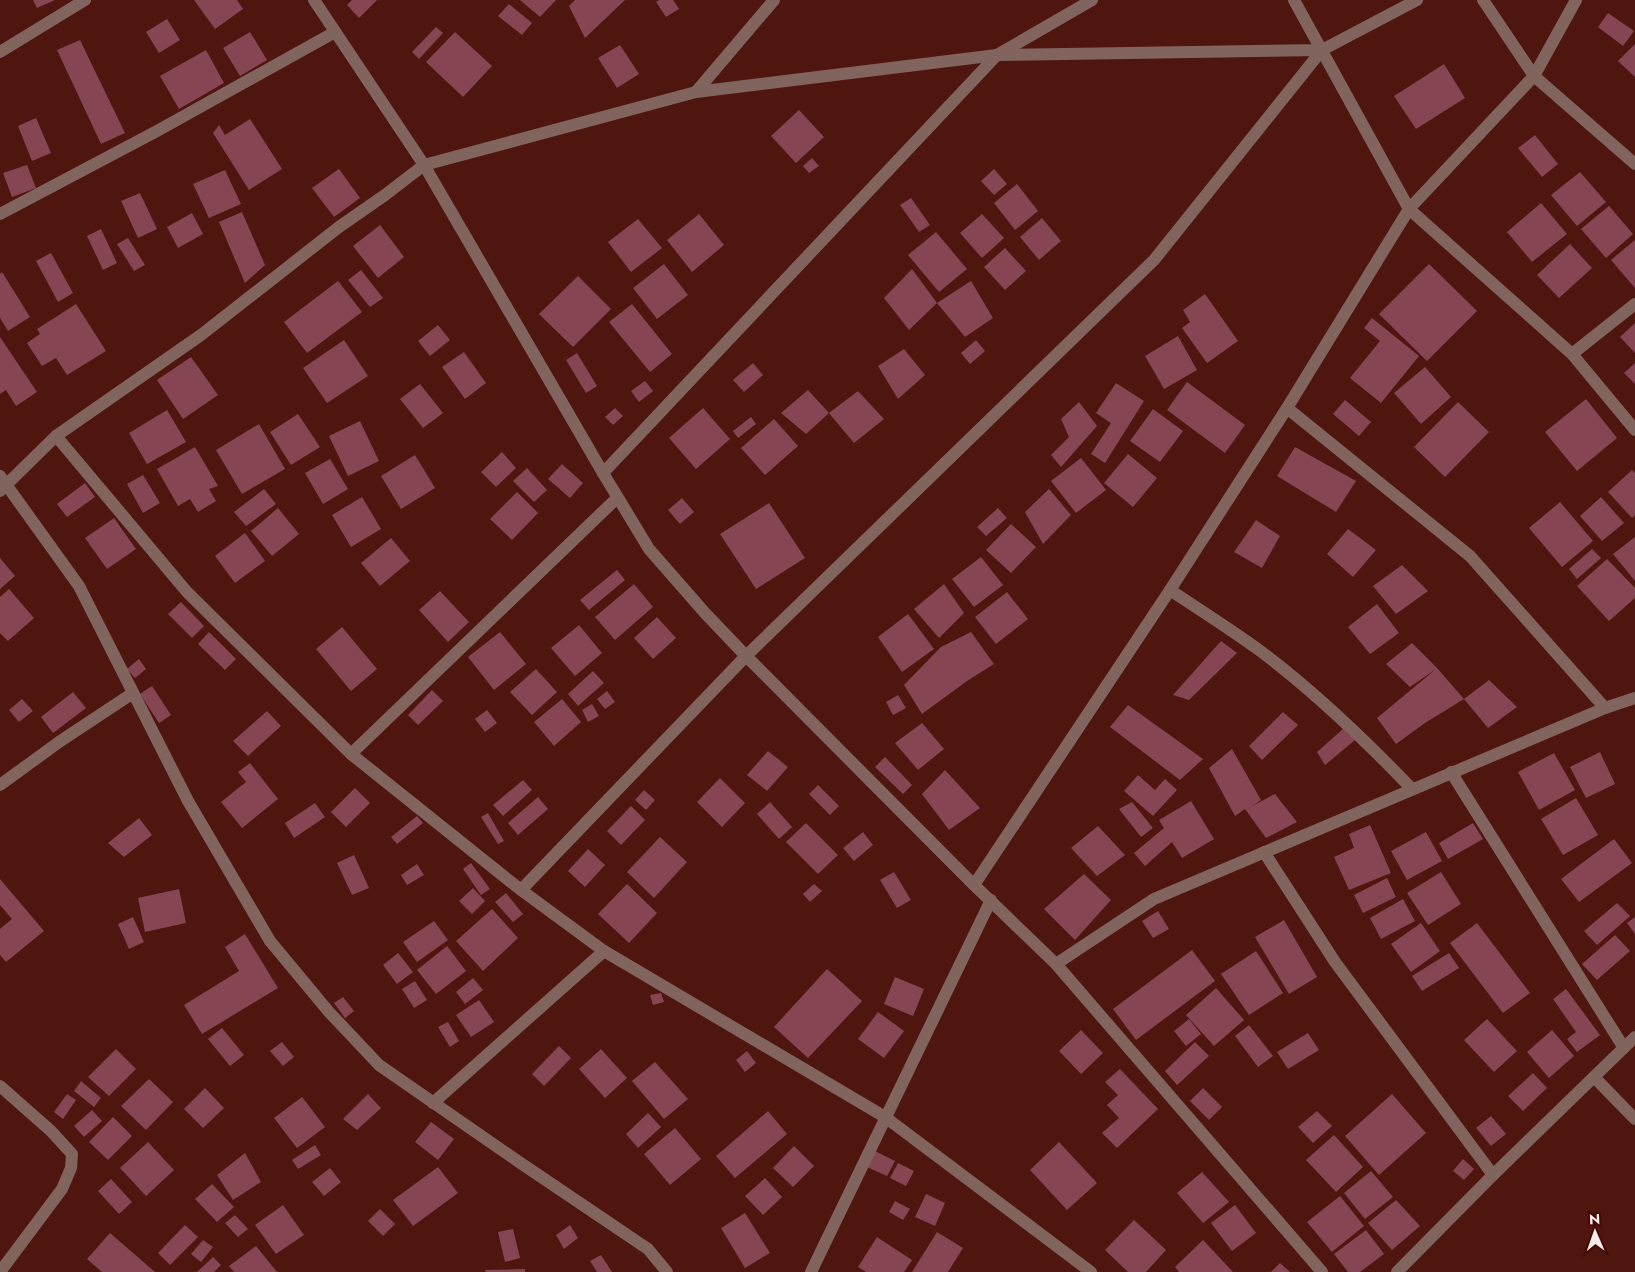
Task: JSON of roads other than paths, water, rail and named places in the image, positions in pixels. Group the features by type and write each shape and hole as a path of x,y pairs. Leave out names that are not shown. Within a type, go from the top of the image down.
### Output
{"street":[{"path":"0,52 85,0"},
{"path":"314,0 424,165 617,498 649,549 746,656 974,885 1056,964 1322,1272"},
{"path":"696,92 774,0"},
{"path":"603,473 997,55 1092,0"},
{"path":"1294,0 1409,209 1572,354 1635,430"},
{"path":"520,890 746,656 1154,260 1322,50 1416,0"},
{"path":"1483,0 1534,76 1635,164"},
{"path":"974,885 1170,590 1287,408 1409,209 1534,76 1576,0"},
{"path":"0,214 157,131 335,32"},
{"path":"667,1272 648,1248 379,1065 329,1012 270,941 188,801 79,586 2,484 56,436 201,335 424,165 696,92 997,55 1322,50"},
{"path":"1572,354 1635,304"},
{"path":"1287,408 1470,556 1605,708"},
{"path":"56,436 187,592 351,754 520,890 604,951 885,1117 1091,1272"},
{"path":"351,754 617,498"},
{"path":"1170,590 1259,650 1321,700 1375,750 1412,789"},
{"path":"0,785 59,742 133,693"},
{"path":"1056,964 1154,899 1451,772 1605,708 1635,699"},
{"path":"1451,772 1624,1048"},
{"path":"1264,852 1335,962 1493,1174"},
{"path":"811,1272 991,900"},
{"path":"433,1103 604,951"},
{"path":"1397,1272 1493,1174 1635,1037"},
{"path":"1594,1077 1635,1118"},
{"path":"0,1086 51,1131 72,1154 72,1168 62,1189 0,1272"}]}
